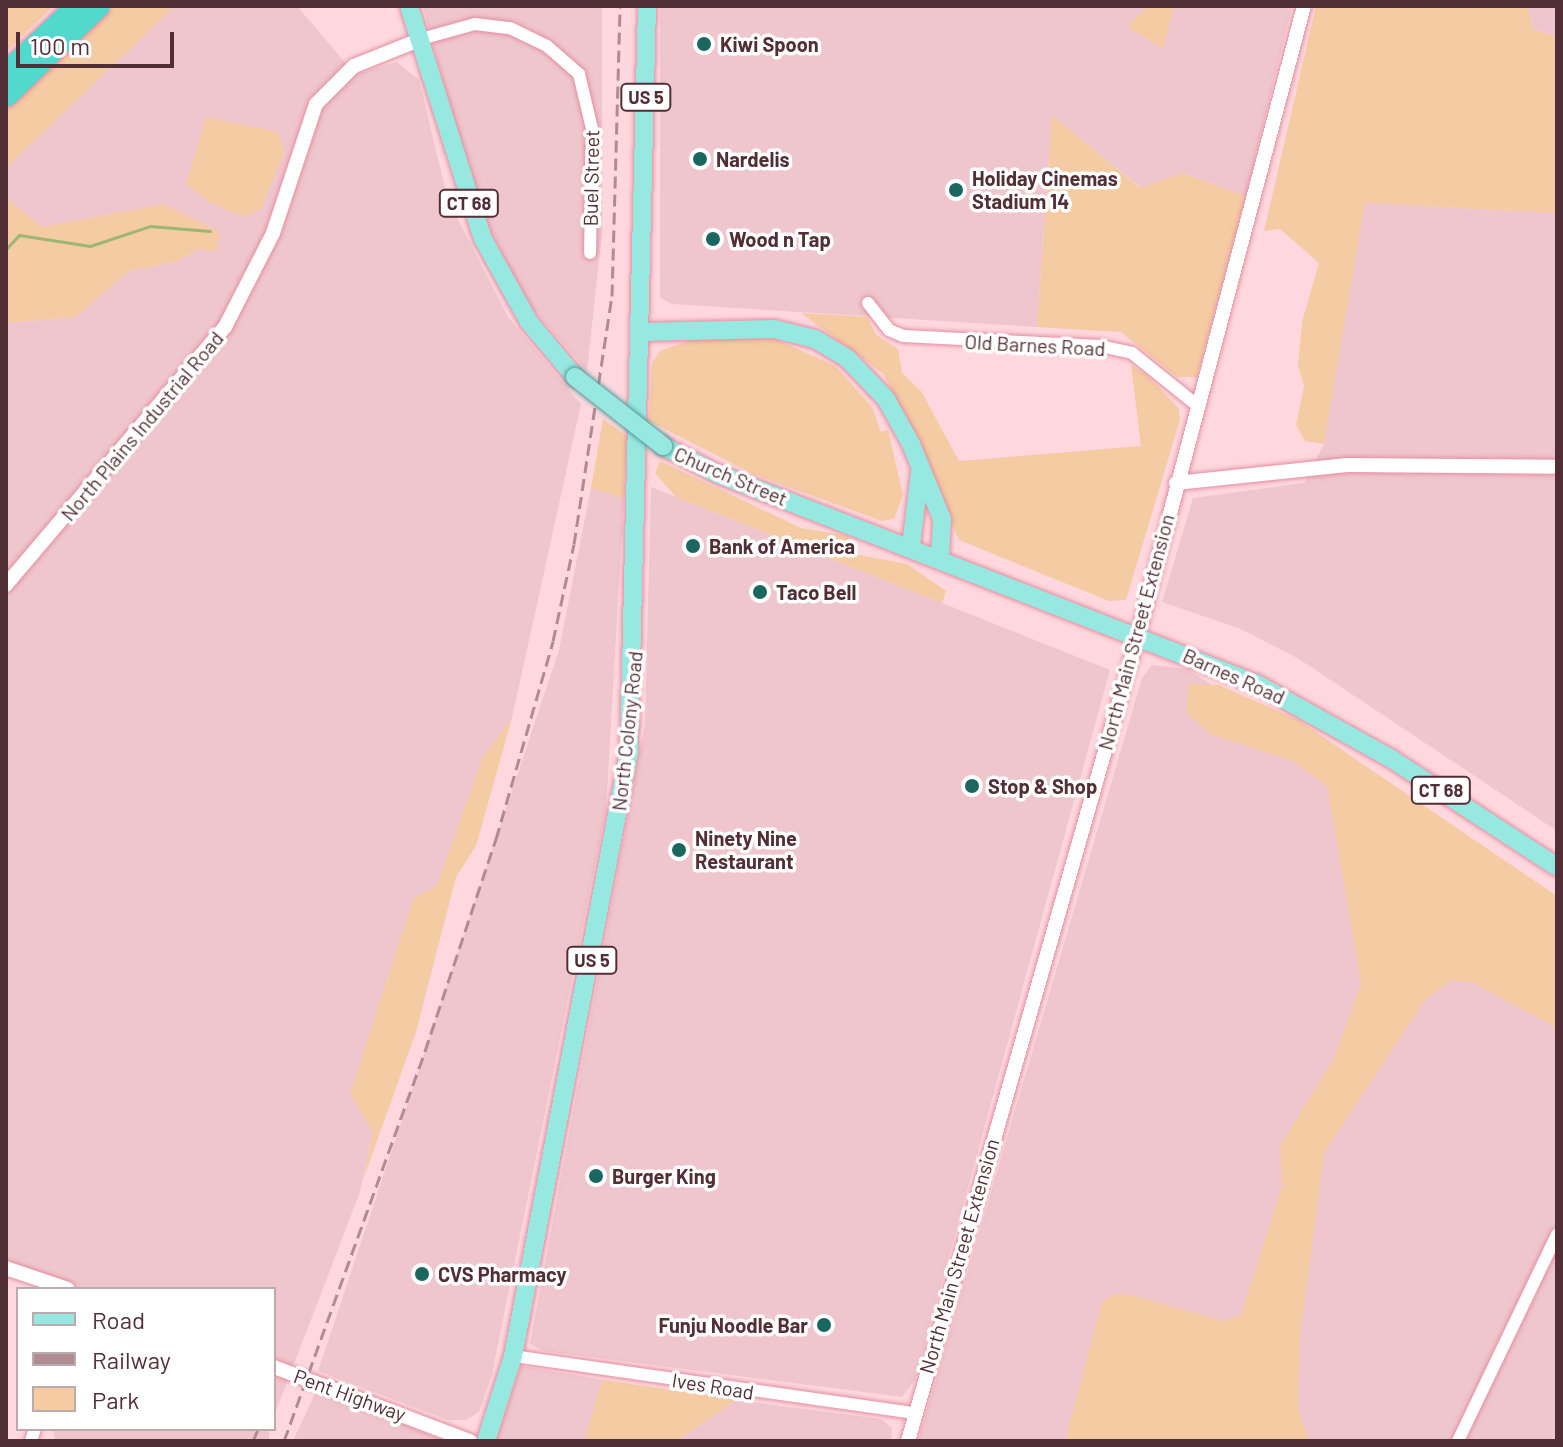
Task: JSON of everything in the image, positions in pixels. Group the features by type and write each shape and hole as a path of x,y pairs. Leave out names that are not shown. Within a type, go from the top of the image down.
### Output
{"highway":[{"path":"6,73 77,6"},
{"path":"6,96 99,6"}],"main road":[{"name":"Church Street","path":"409,6 483,239 529,322 575,377 663,446 718,474 885,537"},
{"name":"North Colony Road","path":"486,1441 513,1356 629,752 642,332 647,6"},
{"path":"642,332 774,329 827,345 886,399 942,519 940,556"},
{"path":"911,546 920,472"},
{"name":"Barnes Road","path":"885,537 940,556 1257,684 1339,727 1557,867"}],"street":[{"name":"North Main Street Extension","path":"908,1441 1138,635 1304,6"},
{"name":"Buel Street","path":"421,39 475,24 519,31 572,65 590,103 590,253"},
{"name":"North Plains Industrial Road","path":"6,585 225,327 273,233 316,104 354,66 421,39"},
{"name":"Old Barnes Road","path":"868,303 889,330 903,336 1100,346 1132,353 1198,406"},
{"path":"1176,483 1347,465 1557,467"},
{"path":"1458,1441 1557,1234"},
{"path":"6,1268 62,1287"},
{"name":"Ives Road","path":"513,1356 914,1413"},
{"name":"Pent Highway","path":"276,1368 470,1441"}],"shaded area":[{"path":"175,6 297,6 355,74 397,62 419,80 448,200 508,317 581,404 512,718 482,759 437,886 413,899 350,1094 373,1132 360,1192 276,1411 276,1287 45,1287 6,1273 6,323 76,317 129,271 175,262 199,249 164,204 42,227 6,198 6,168"},
{"path":"423,6 602,6 602,233 587,371 527,302 492,234 470,180"},
{"path":"660,6 1148,6 1127,26 1163,49 1174,6 1292,6 1246,196 1182,173 1141,188 1052,115 1037,327 672,304 660,298"},
{"path":"1527,6 1557,6 1557,37 1533,29"},
{"path":"1365,203 1557,213 1557,831 1299,659 1241,629 1162,602 1193,498 1304,483 1324,444"},
{"path":"651,487 1110,670 915,1380 902,1397 543,1351 530,1344 645,724"},
{"path":"591,488 624,498 606,811 492,1374 479,1412 466,1420 448,1420 318,1371 559,650"},
{"path":"1152,665 1187,669 1557,906 1557,1441 1251,1441 1102,1302 1065,1441 918,1441 1142,678"},
{"path":"521,1366 605,1380 584,1441 496,1441"},
{"path":"318,1387 444,1441 293,1441"},
{"path":"736,1400 881,1419 892,1428 891,1441 677,1441"},
{"path":"54,1431 269,1431 269,1441 54,1441"}],"green space":[{"path":"6,6 53,6 6,52"},
{"path":"115,6 175,6 6,168 6,111"},
{"path":"1148,6 1174,6 1163,49 1127,26"},
{"path":"1316,6 1527,6 1533,29 1557,37 1557,213 1365,203 1324,444 1305,441 1296,425 1304,386 1298,366 1302,322 1319,263 1280,229 1264,231"},
{"path":"1052,115 1140,188 1182,173 1246,196 1197,377 1177,377 1121,332 1037,327"},
{"path":"206,117 278,132 284,152 261,209 246,217 212,204 186,184"},
{"path":"6,198 42,227 164,204 220,232 216,252 199,249 175,262 129,271 76,317 6,323"},
{"path":"801,313 867,317 876,335 898,349 902,373 921,391 959,461 1141,446 1131,365 1147,375 1179,409 1180,420 1126,600 1109,601 959,540 884,374"},
{"path":"766,335 835,366 872,407 881,432 888,430 903,495 894,519 882,521 753,474 649,421 652,363 660,351 691,340"},
{"path":"603,419 627,436 624,498 591,488"},
{"path":"660,461 801,528 849,536 849,553 907,564 946,591 942,603 676,497 655,473"},
{"path":"1189,684 1219,685 1298,720 1557,896 1557,1028 1474,983 1452,980 1426,999 1324,1153 1300,1337 1298,1408 1309,1441 1065,1441 1102,1302 1114,1294 1132,1295 1223,1321 1241,1315 1282,1186 1280,1146 1334,1058 1361,984 1327,786 1293,761 1210,734 1187,713"},
{"path":"512,718 476,846 456,877 416,1032 363,1180 373,1132 350,1094 413,899 437,886 482,759"},
{"path":"602,1381 736,1400 677,1441 584,1441"}],"waterway":[{"path":"6,249 19,235 90,246 150,226 210,231"}],"railway":[{"path":"284,1441 425,1051 496,839 553,641 574,544 612,296 620,6"},
{"path":"253,1441 257,1431"}],"place":[{"name":"Kiwi Spoon","path":"704,44"},
{"name":"Nardelis","path":"700,159"},
{"name":"Holiday Cinemas Stadium 14","path":"956,190"},
{"name":"Wood n Tap","path":"713,239"},
{"name":"Bank of America","path":"693,546"},
{"name":"Taco Bell","path":"760,592"},
{"name":"Stop & Shop","path":"972,786"},
{"name":"Ninety Nine Restaurant","path":"679,850"},
{"name":"Burger King","path":"596,1176"},
{"name":"CVS Pharmacy","path":"422,1274"},
{"name":"Funju Noodle Bar","path":"824,1325"}]}
